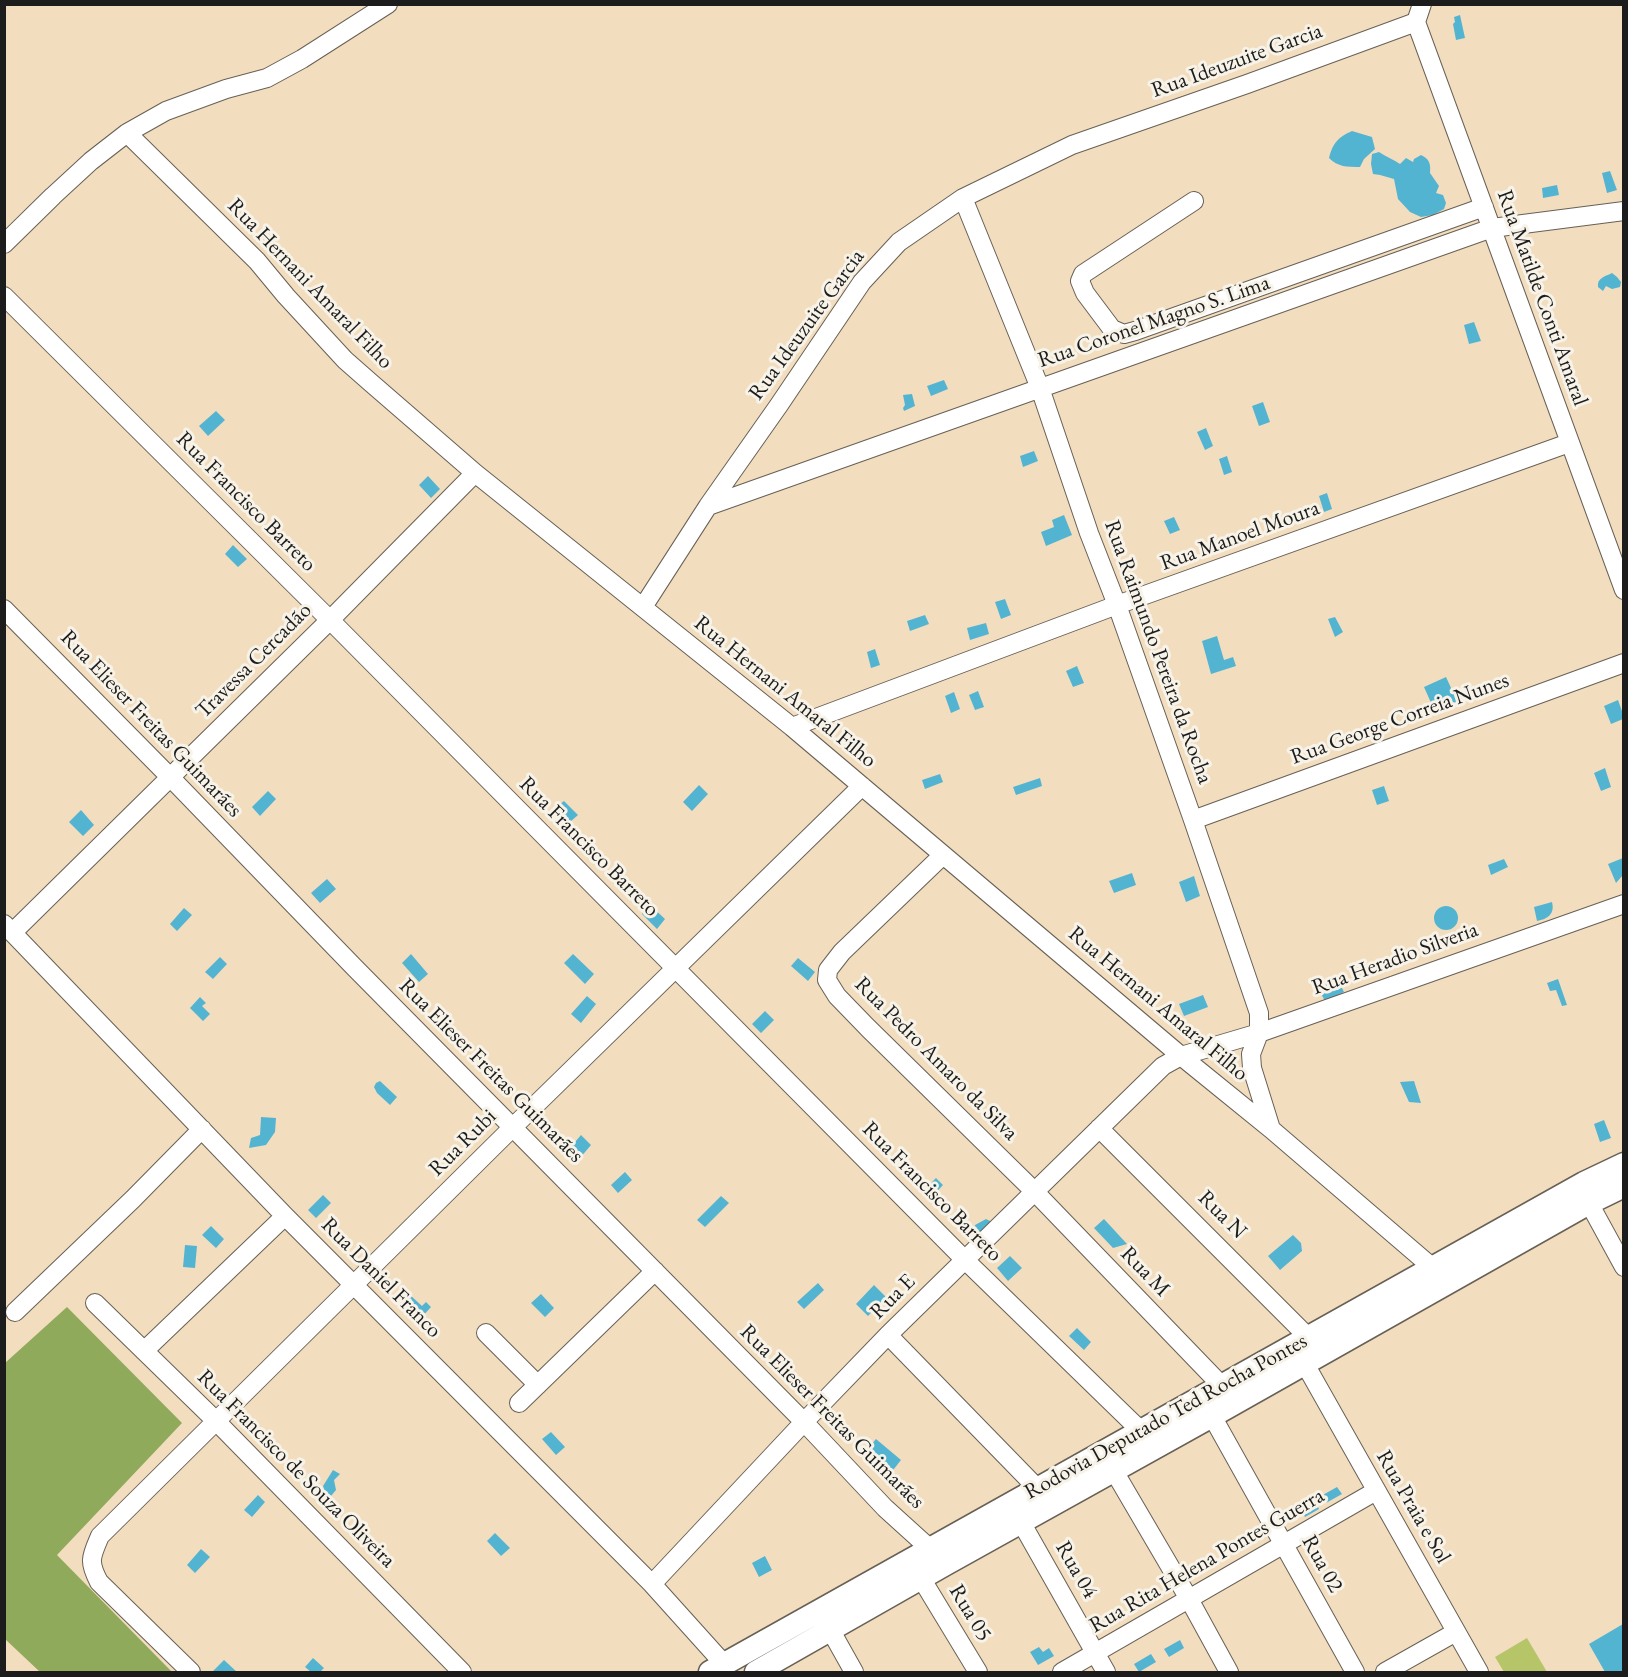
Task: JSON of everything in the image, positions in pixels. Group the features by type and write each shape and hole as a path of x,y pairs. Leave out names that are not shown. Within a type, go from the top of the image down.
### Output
{"main road":[{"name":"Rodovia Deputado Ted Rocha Pontes","path":"717,1668 939,1556 1038,1489 1584,1183 1623,1164"},
{"name":"Rodovia Deputado Ted Rocha Pontes","path":"939,1556 1026,1531 1114,1471 1217,1426 1305,1364 1623,1186"},
{"name":"Rodovia Deputado Ted Rocha Pontes","path":"756,1672 831,1631 926,1587 939,1556"}],"street":[{"path":"4,244 91,161 127,134 166,111 226,89 267,78 388,4"},
{"name":"Rua Ideuzuite Garcia","path":"643,607 708,506 862,282 899,242 963,198 1072,145 1247,84 1419,13"},
{"name":"Rua Matilde Conti Amaral","path":"1419,13 1484,207 1623,590"},
{"name":"Rua Hernani Amaral Filho","path":"127,134 257,261 345,360 476,473 792,727 1181,1056 1271,1128 1433,1268"},
{"name":"Rua Raimundo Pereira da Rocha","path":"963,198 1040,388 1259,1013 1259,1033 1251,1054 1252,1068 1271,1128"},
{"path":"1194,201 1083,274 1080,281 1085,293 1112,329 1124,334 1135,331 1484,207"},
{"name":"Rua Coronel Magno S. Lima","path":"708,506 1492,228 1623,211"},
{"name":"Rua Francisco Barreto","path":"4,296 330,620 964,1259 1141,1431"},
{"name":"Rua Manoel Moura","path":"792,727 1117,605 1569,443"},
{"name":"Travessa Cercadão","path":"9,928 170,777 476,473"},
{"name":"Rua Elieser Freitas Guimarães","path":"4,609 804,1422 885,1508 939,1556"},
{"name":"Rua George Correia Nunes","path":"1193,820 1623,663"},
{"name":"Rua Rubi","path":"191,1672 99,1582 93,1569 91,1556 100,1536 862,786"},
{"name":"Rua Pedro Amaro da Silva","path":"943,855 842,952 828,970 827,980 837,996 868,1028 1034,1191"},
{"name":"Rua Heradio Silveria","path":"1181,1056 1259,1033 1623,904"},
{"name":"Rua Daniel Franco","path":"9,928 285,1216 652,1584 717,1668"},
{"name":"Rua E","path":"652,1584 804,1422 964,1259 1163,1066 1181,1056"},
{"name":"Rua N","path":"1099,1128 1309,1338"},
{"path":"15,1312 202,1129"},
{"name":"Rua M","path":"1034,1191 1222,1386"},
{"path":"1589,1203 1623,1267"},
{"path":"144,1351 285,1216"},
{"path":"519,1403 655,1271"},
{"name":"Rua Francisco de Souza Oliveira","path":"95,1303 216,1421 462,1672"},
{"path":"486,1333 538,1385"},
{"path":"888,1335 1038,1489"},
{"name":"Rua Praia e Sol","path":"1305,1364 1479,1672"},
{"name":"Rua 02","path":"1217,1426 1355,1672"},
{"path":"1114,1471 1229,1672"},
{"name":"Rua Rita Helena Pontes Guerra","path":"1062,1672 1377,1491"},
{"name":"Rua 04","path":"1026,1531 1106,1672"},
{"name":"Rua 05","path":"926,1587 978,1672"},
{"path":"831,1631 854,1672"},
{"path":"1385,1672 1456,1632"}],"green space":[{"path":"67,1307 182,1423 57,1555 172,1672 40,1672 5,1639 5,1363"},
{"path":"1527,1638 1547,1672 1504,1672 1495,1657"}],"water":[{"path":"1460,15 1465,38 1456,40 1454,17"},
{"path":"1352,131 1372,137 1375,149 1364,159 1360,167 1343,166 1329,158 1337,141"},
{"path":"1379,152 1400,164 1406,158 1413,162 1421,155 1426,158 1430,164 1430,173 1439,186 1436,193 1443,195 1446,203 1444,209 1433,215 1421,217 1410,212 1398,199 1394,179 1373,174 1372,154"},
{"path":"1610,171 1617,190 1607,193 1602,173"},
{"path":"1557,185 1559,195 1543,198 1542,188"},
{"path":"1612,273 1621,282 1620,287 1612,289 1606,286 1603,291 1598,287 1599,282"},
{"path":"1474,322 1481,341 1469,344 1464,325"},
{"path":"944,380 948,389 931,396 927,386"},
{"path":"912,394 915,406 904,411 903,395"},
{"path":"1263,402 1270,422 1259,426 1252,406"},
{"path":"216,411 225,420 208,436 199,426"},
{"path":"1206,428 1213,446 1205,450 1197,432"},
{"path":"1034,451 1038,461 1023,467 1020,456"},
{"path":"1227,456 1232,472 1224,475 1219,459"},
{"path":"428,476 440,489 431,498 419,485"},
{"path":"1327,493 1332,509 1324,512 1319,496"},
{"path":"1064,515 1072,535 1046,546 1041,532 1054,527 1052,520"},
{"path":"1174,517 1180,530 1170,534 1164,521"},
{"path":"233,545 247,559 238,567 225,554"},
{"path":"1005,599 1011,615 1001,619 995,602"},
{"path":"925,615 929,624 910,631 907,621"},
{"path":"1335,617 1343,632 1335,637 1328,619"},
{"path":"986,623 989,634 970,640 967,628"},
{"path":"1217,636 1224,660 1233,657 1236,666 1211,674 1202,641"},
{"path":"875,649 880,665 871,668 867,652"},
{"path":"1077,666 1084,683 1073,687 1066,671"},
{"path":"1446,677 1458,703 1436,714 1424,687"},
{"path":"978,691 984,707 975,710 969,695"},
{"path":"954,692 960,709 951,713 945,696"},
{"path":"1618,700 1623,719 1611,724 1604,706"},
{"path":"1605,768 1611,787 1601,791 1594,773"},
{"path":"940,774 943,782 925,789 922,780"},
{"path":"1040,778 1042,786 1016,795 1013,787"},
{"path":"699,785 708,794 692,811 683,802"},
{"path":"1384,786 1389,801 1377,805 1372,790"},
{"path":"268,791 276,799 260,816 252,807"},
{"path":"564,801 578,815 570,822 556,807"},
{"path":"81,810 94,825 83,836 69,822"},
{"path":"1623,858 1623,875 1616,883 1608,864"},
{"path":"1504,859 1508,867 1491,875 1488,865"},
{"path":"1132,873 1136,885 1114,893 1109,881"},
{"path":"1194,876 1200,896 1186,902 1179,882"},
{"path":"327,879 336,889 320,903 311,893"},
{"path":"1552,902 1550,915 1537,921 1534,907"},
{"path":"650,905 665,919 657,929 642,914"},
{"path":"1446,906 1454,910 1458,918 1454,926 1446,930 1438,926 1434,918 1438,910"},
{"path":"184,908 192,915 177,931 170,924"},
{"path":"411,954 428,974 419,982 402,963"},
{"path":"573,954 594,974 585,984 564,963"},
{"path":"220,957 227,964 213,979 205,972"},
{"path":"798,958 815,972 808,981 791,966"},
{"path":"1558,979 1567,1005 1562,1006 1556,990 1550,991 1547,983"},
{"path":"1338,980 1344,992 1325,1001 1318,988"},
{"path":"1203,995 1208,1007 1184,1016 1179,1004"},
{"path":"587,996 596,1004 581,1023 571,1014"},
{"path":"200,997 206,1003 202,1006 210,1014 203,1021 190,1008"},
{"path":"765,1011 774,1020 761,1033 752,1024"},
{"path":"380,1081 397,1097 390,1105 374,1087"},
{"path":"1414,1081 1421,1103 1409,1102 1400,1082"},
{"path":"261,1117 276,1118 275,1132 266,1145 249,1148 251,1138 260,1135"},
{"path":"1604,1120 1611,1138 1600,1142 1594,1124"},
{"path":"581,1135 591,1145 580,1158 570,1148"},
{"path":"625,1172 632,1180 618,1193 611,1185"},
{"path":"936,1178 943,1185 931,1198 919,1187 922,1183 927,1187"},
{"path":"323,1195 331,1203 316,1218 308,1210"},
{"path":"721,1196 729,1203 705,1227 697,1220"},
{"path":"986,1219 994,1223 980,1240 974,1235 975,1225"},
{"path":"1104,1219 1127,1244 1113,1248 1094,1228"},
{"path":"211,1226 224,1239 216,1248 202,1235"},
{"path":"1293,1235 1301,1243 1302,1251 1280,1270 1268,1256"},
{"path":"185,1245 197,1246 195,1268 183,1267"},
{"path":"1010,1256 1022,1268 1008,1281 997,1268"},
{"path":"818,1283 824,1290 804,1309 797,1302"},
{"path":"874,1285 886,1297 868,1316 856,1304"},
{"path":"541,1294 554,1308 545,1317 531,1303"},
{"path":"410,1295 422,1306 426,1302 431,1307 422,1317 423,1321 419,1322 401,1305"},
{"path":"1077,1328 1091,1342 1084,1350 1069,1336"},
{"path":"551,1432 565,1447 556,1455 542,1439"},
{"path":"876,1439 901,1460 890,1474 865,1452"},
{"path":"333,1470 340,1474 334,1480 336,1490 331,1496 325,1492 323,1486"},
{"path":"1337,1487 1342,1494 1326,1503 1321,1496"},
{"path":"258,1495 265,1502 252,1517 244,1510"},
{"path":"1315,1501 1319,1509 1305,1517 1300,1509"},
{"path":"495,1533 510,1548 501,1556 487,1541"},
{"path":"201,1549 210,1557 195,1573 187,1565"},
{"path":"765,1556 772,1570 759,1577 752,1563"},
{"path":"1623,1624 1623,1672 1605,1672 1589,1644"},
{"path":"1180,1640 1184,1648 1169,1657 1164,1649"},
{"path":"1039,1647 1043,1652 1049,1648 1054,1656 1038,1665 1030,1652"},
{"path":"1151,1654 1156,1662 1139,1672 1134,1664"},
{"path":"313,1658 324,1668 320,1672 311,1672 305,1667"},
{"path":"224,1660 237,1672 212,1672"}]}
